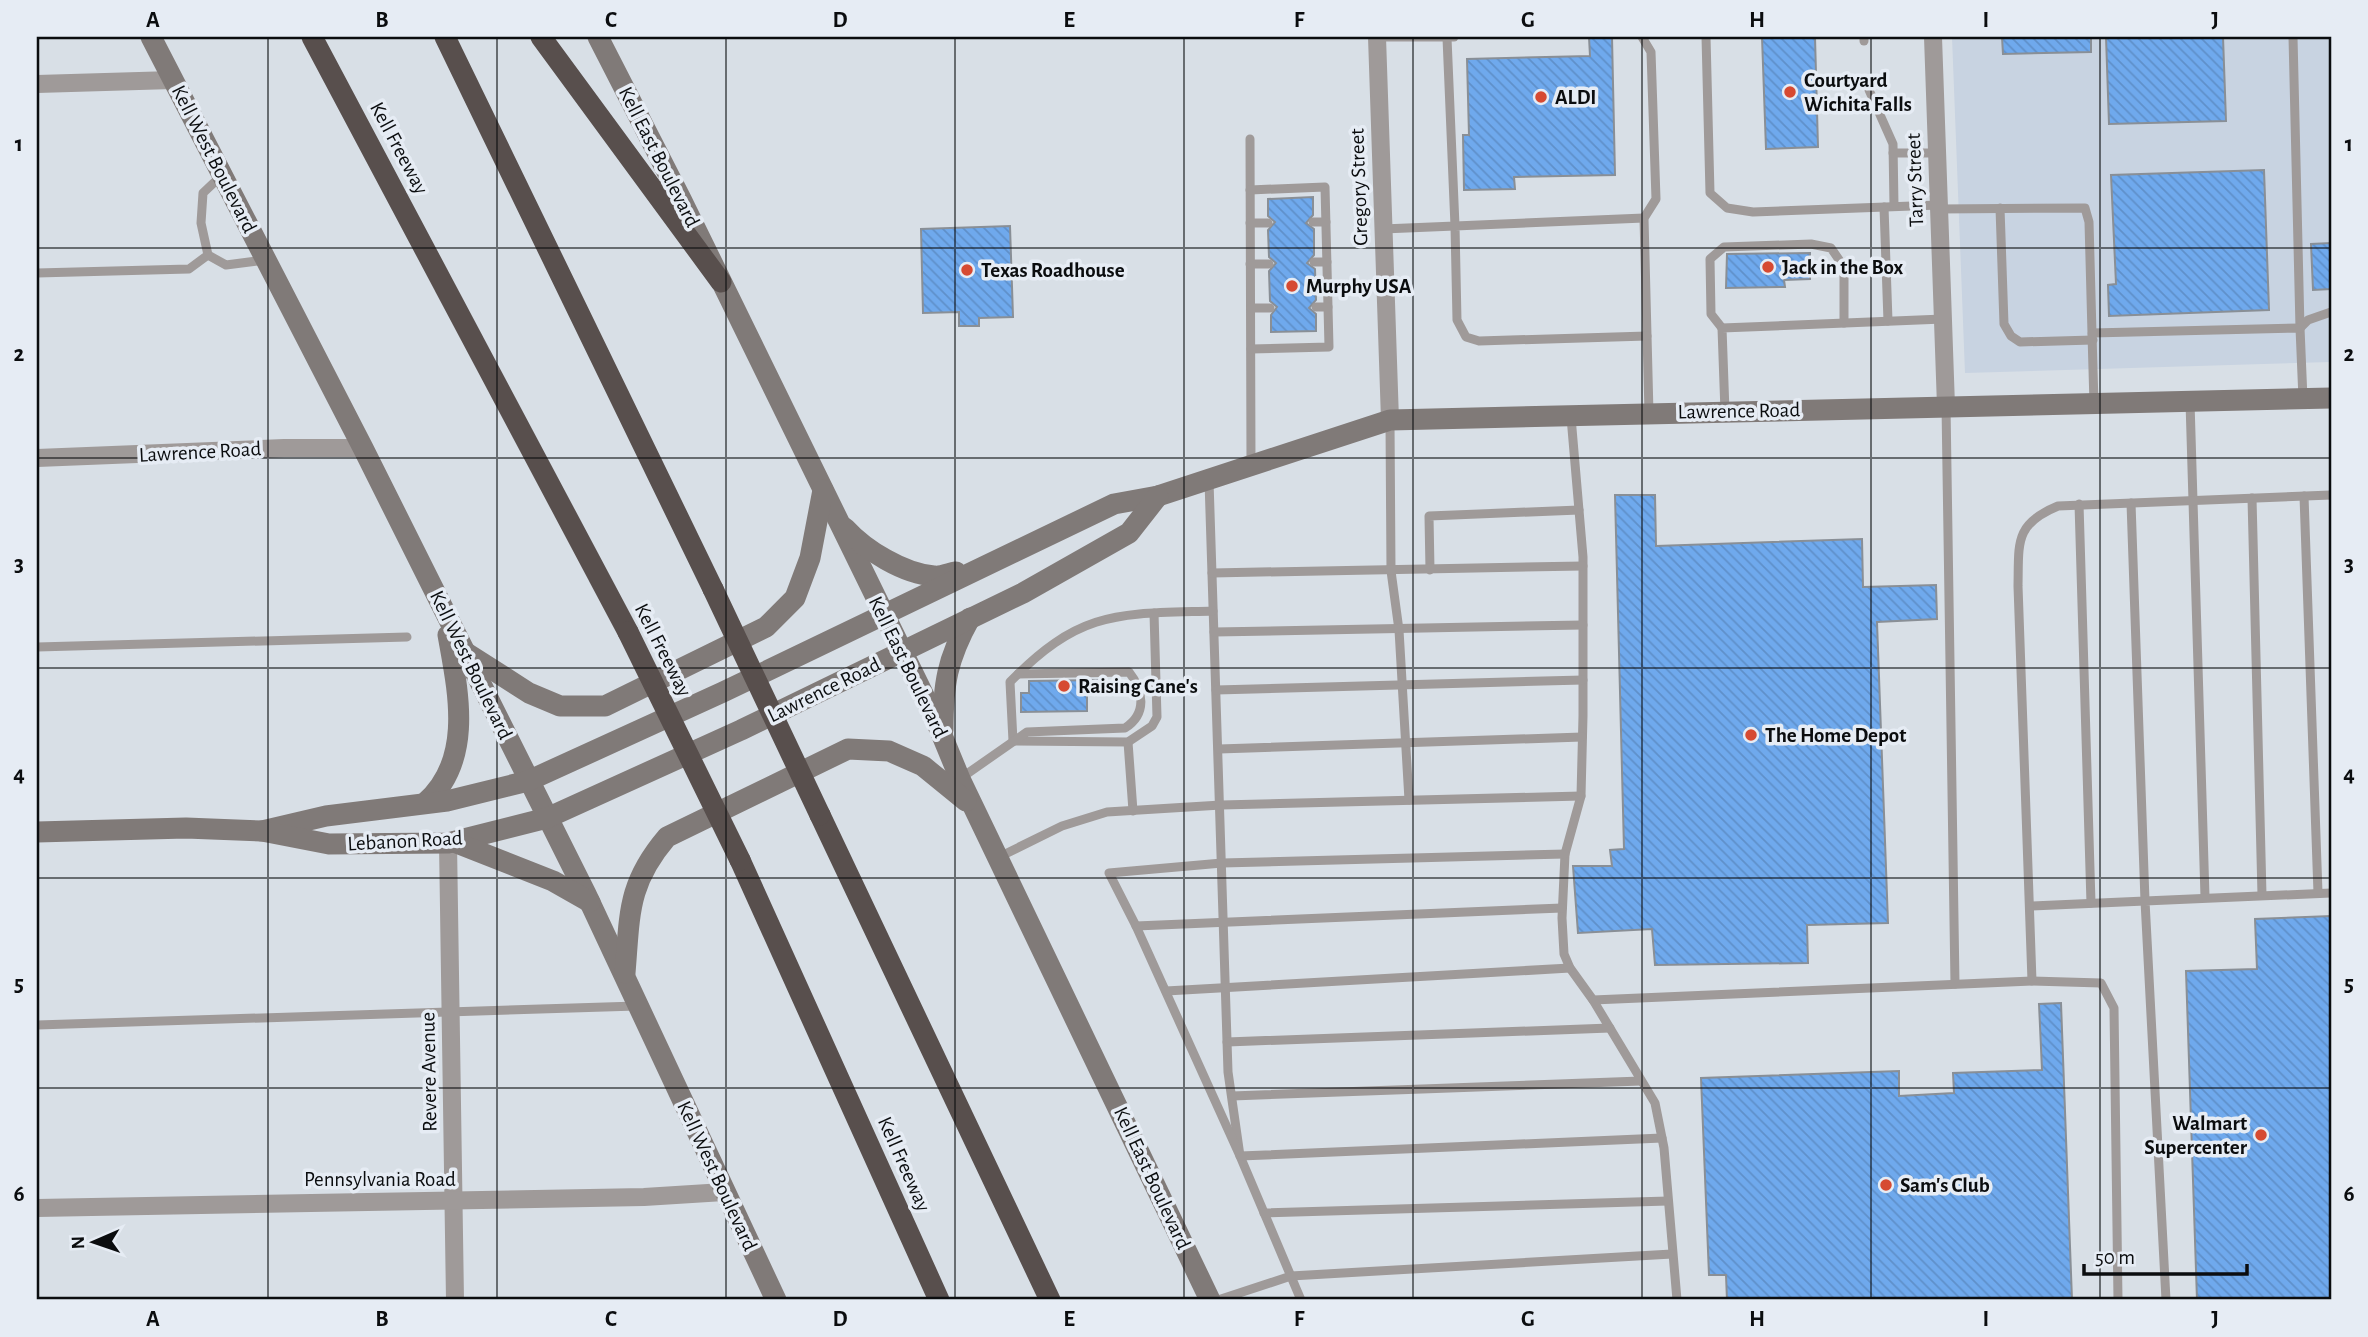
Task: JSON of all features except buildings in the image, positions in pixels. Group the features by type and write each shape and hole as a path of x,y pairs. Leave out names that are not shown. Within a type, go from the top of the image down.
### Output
{"highway":[{"name":"Kell Freeway","path":"312,37 628,632 740,860 937,1297"},
{"path":"445,37 713,589 1050,1300"},
{"path":"541,37 721,282"}],"main road":[{"name":"Kell West Boulevard","path":"151,37 363,448 590,902 776,1300"},
{"name":"Kell East Boulevard","path":"598,37 902,652 973,807 1210,1300"},
{"name":"Lawrence Road","path":"528,780 723,692 1114,504 1158,496 1390,420 2331,398"},
{"path":"464,650 529,693 560,706 605,706 766,627 795,598 810,558 823,490"},
{"name":"Lawrence Road","path":"547,818 741,730 1023,593 1129,533 1158,496"},
{"path":"839,522 852,537 908,569 935,577 979,567"},
{"path":"425,803 438,792 449,772 460,726 444,612"},
{"path":"943,739 943,683 970,618"},
{"path":"625,976 631,901 646,862 667,837 848,749 889,751 923,766 973,807"},
{"name":"Lebanon Road","path":"262,831 326,816 425,803 528,780"},
{"name":"Lebanon Road","path":"37,832 186,828 262,831 329,844 451,843 547,818"},
{"path":"451,843 554,881 590,902"}],"street":[{"name":"Gregory Street","path":"1377,37 1390,420"},
{"name":"Tarry Street","path":"1933,37 1946,406"},
{"path":"37,84 173,80"},
{"name":"Lawrence Road","path":"37,458 284,448 363,448"},
{"name":"Revere Avenue","path":"451,843 455,1300"},
{"name":"Pennsylvania Road","path":"37,1208 644,1198 724,1192"}],"lane":[{"path":"1377,37 1451,38 1457,320 1466,337 1479,341 1647,336"},
{"path":"1642,37 1651,52 1656,199 1644,218 1648,413"},
{"path":"1706,37 1710,193 1727,208 1752,212 1889,206 2085,208 2089,222 2094,404"},
{"path":"2293,37 2303,399"},
{"path":"1869,90 1893,144 1889,206 1888,321"},
{"path":"1250,139 1251,466"},
{"path":"1893,153 1937,153"},
{"path":"222,175 202,193 201,223 208,255 226,265 266,260"},
{"path":"1250,190 1325,187 1329,347 1251,349"},
{"path":"2000,208 2004,324 2011,336 2020,342 2092,336 2300,328 2308,320 2331,312"},
{"path":"1383,229 1644,218"},
{"path":"1313,222 1326,222"},
{"path":"1250,223 1268,223"},
{"path":"1724,412 1722,328 1711,314 1710,258 1724,247 1811,244 1831,248 1844,267 1844,323"},
{"path":"37,273 189,269 208,255"},
{"path":"1314,262 1327,262"},
{"path":"1250,264 1269,264"},
{"path":"1251,308 1270,307"},
{"path":"1316,307 1328,307"},
{"path":"1722,328 1943,319"},
{"path":"2190,402 2205,897"},
{"path":"1946,406 1955,985"},
{"path":"1571,415 1583,566 1583,680 1581,796 1565,854 1562,908 1564,954 1570,968 1593,1000 1655,1103 1662,1138 1677,1300"},
{"path":"1390,420 1391,571 1399,631 1409,800"},
{"path":"1209,479 1227,1042 1231,1096 1240,1156"},
{"path":"2032,981 2019,551 2025,527 2035,515 2058,506 2331,495"},
{"path":"2304,496 2318,893"},
{"path":"2252,498 2262,895"},
{"path":"2131,503 2145,901 2166,1300"},
{"path":"2078,504 2091,903"},
{"path":"1430,570 1429,516 1579,510"},
{"path":"1212,573 1583,566"},
{"path":"1013,741 1010,682 1073,629 1117,614 1213,611"},
{"path":"1013,741 1128,742 1152,726 1157,718 1154,612"},
{"path":"1214,632 1399,631 1583,625"},
{"path":"37,648 407,637"},
{"path":"960,779 1027,732 1125,727 1136,720 1142,706 1139,684 1129,672 1018,674"},
{"path":"1216,690 1583,680"},
{"path":"1219,749 1582,737"},
{"path":"1128,742 1133,811"},
{"path":"998,858 1062,826 1107,812 1221,805 1581,796"},
{"path":"1301,1300 1166,991 1109,873 1222,863 1565,854"},
{"path":"2030,905 2331,893"},
{"path":"1136,926 1562,908"},
{"path":"1166,991 1570,968"},
{"path":"1593,1000 2032,981 2101,983 2114,1007 2118,1300"},
{"path":"37,1025 639,1006"},
{"path":"1227,1042 1610,1028"},
{"path":"1231,1096 1641,1081"},
{"path":"1240,1156 1662,1138"},
{"path":"1264,1213 1668,1201"},
{"path":"1218,1300 1291,1276 1672,1254"}],"shaded area":[{"path":"1952,37 2331,37 2331,362 1965,373"}],"place":[{"name":"Courtyard Wichita Falls","path":"1790,92"},
{"name":"ALDI","path":"1541,97"},
{"name":"Jack in the Box","path":"1768,267"},
{"name":"Texas Roadhouse","path":"967,270"},
{"name":"Murphy USA","path":"1292,286"},
{"name":"Raising Cane's","path":"1064,686"},
{"name":"The Home Depot","path":"1751,735"},
{"name":"Walmart Supercenter","path":"2261,1135"},
{"name":"Sam's Club","path":"1886,1185"}]}
